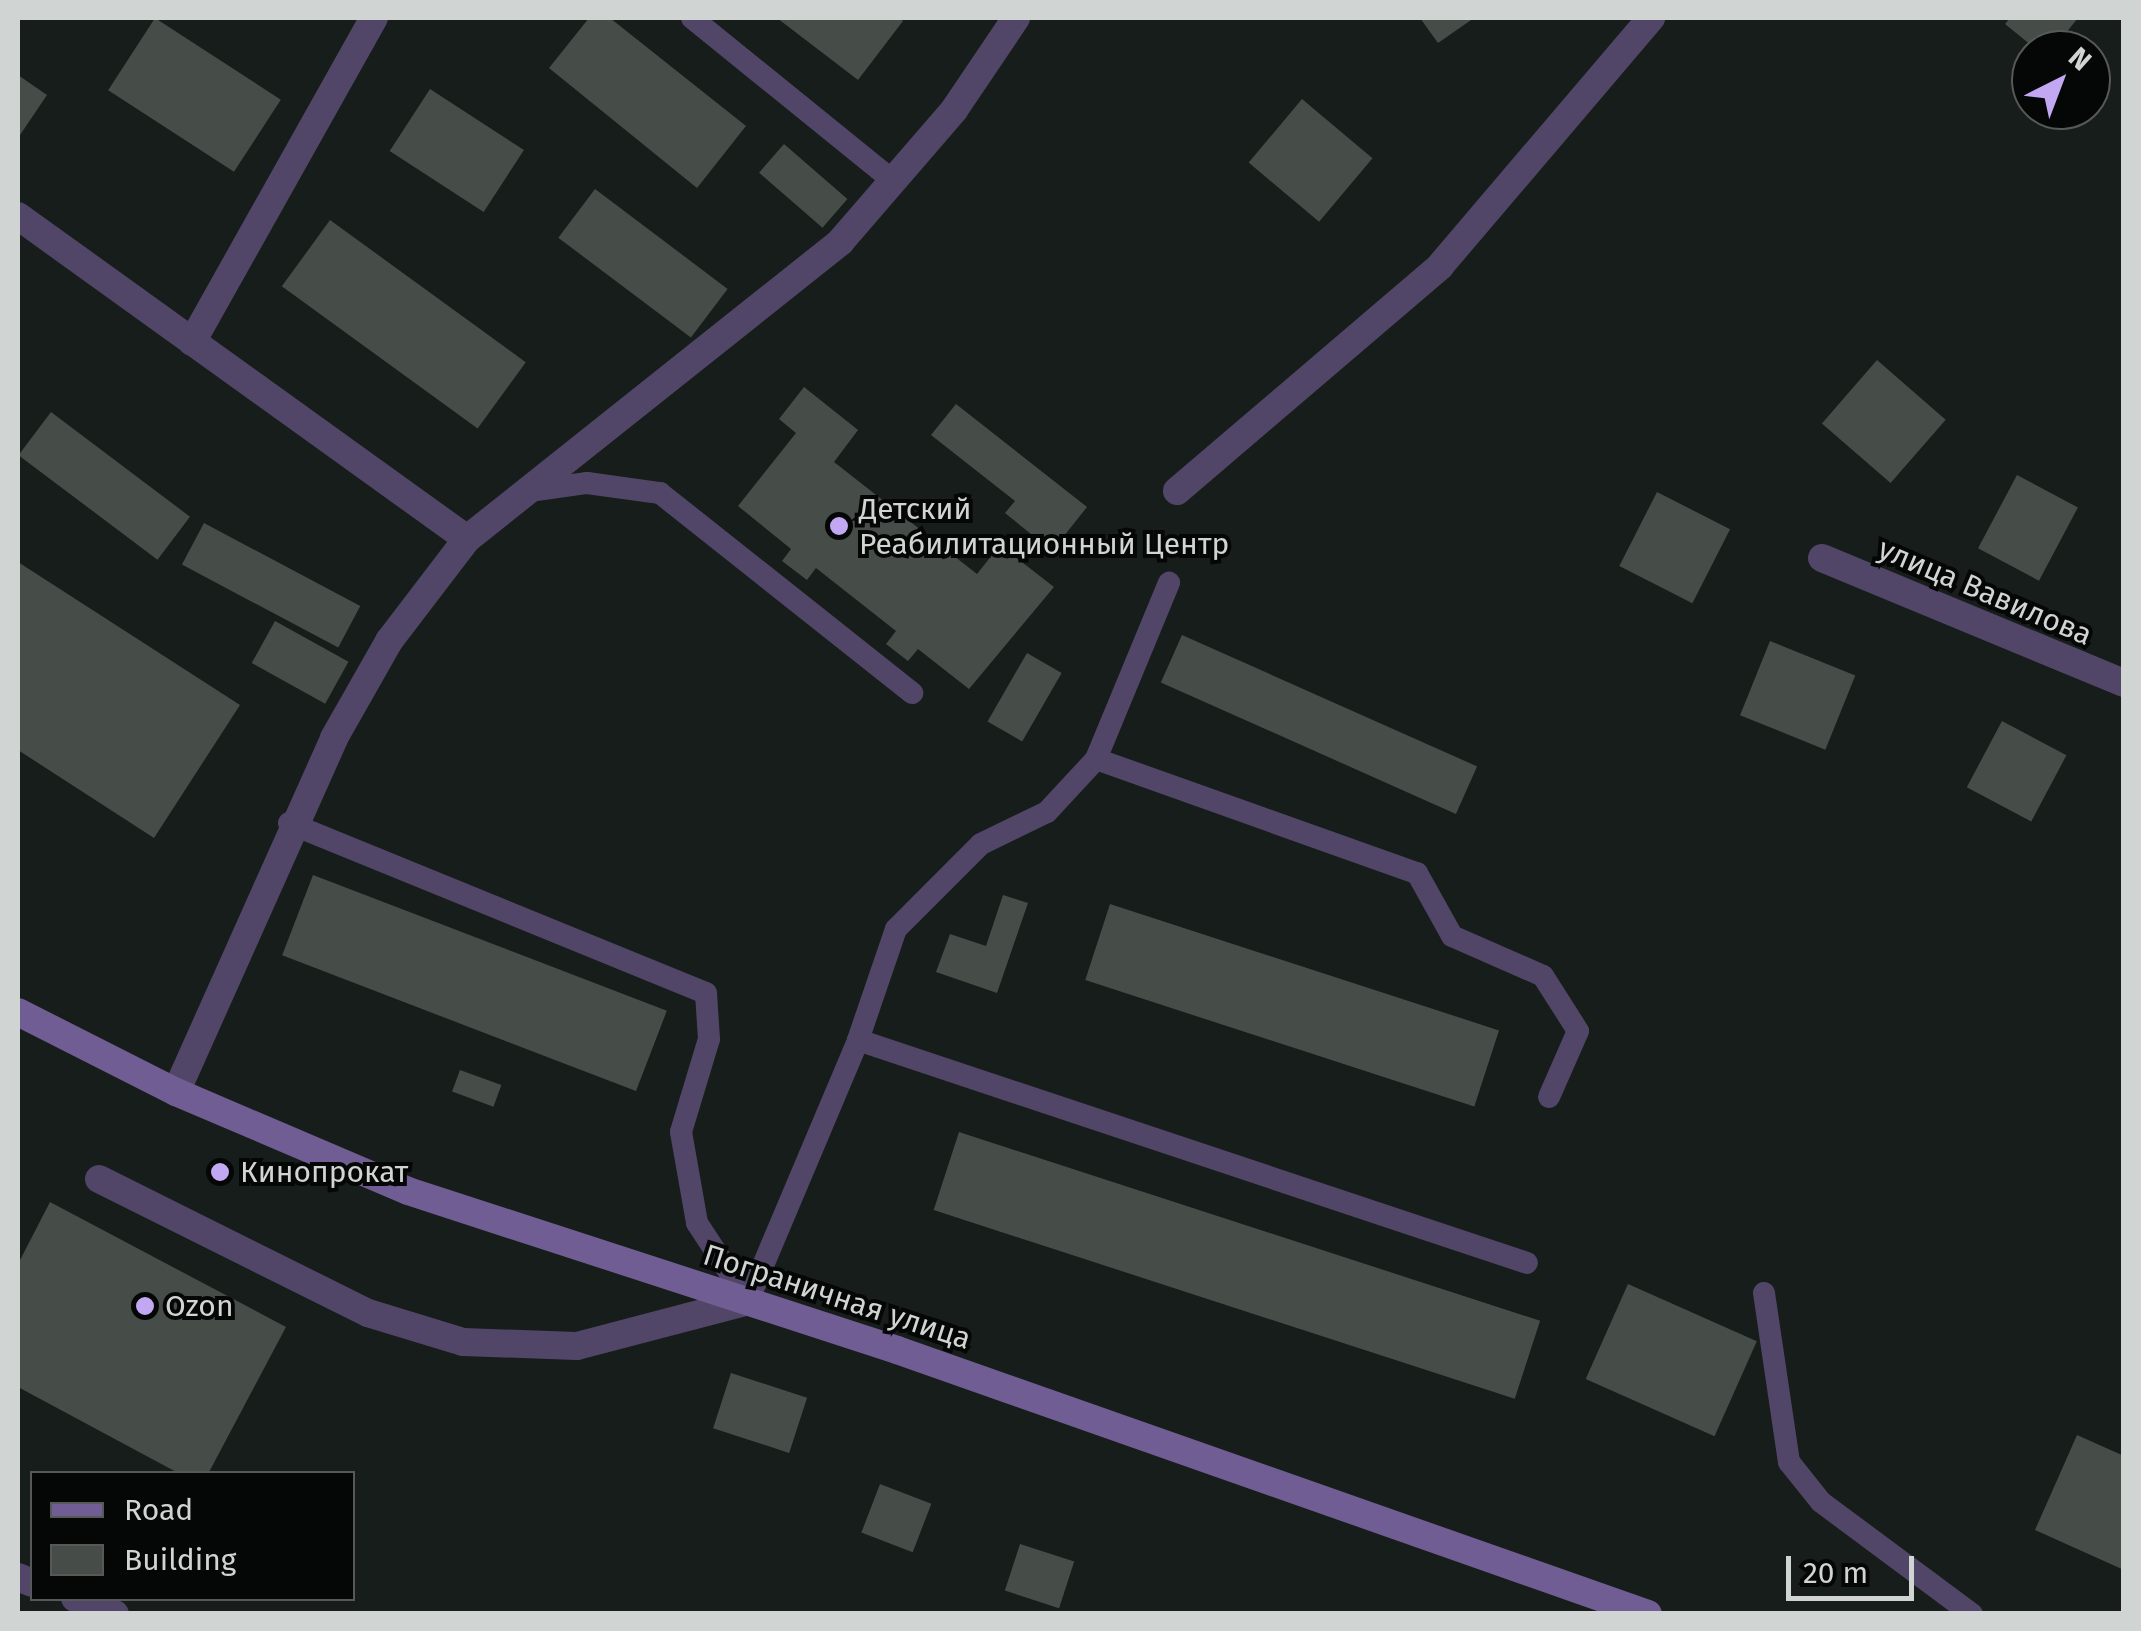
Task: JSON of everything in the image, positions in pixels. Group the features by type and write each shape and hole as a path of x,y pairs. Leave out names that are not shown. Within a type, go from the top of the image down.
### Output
{"main road":[{"name":"Пограничная улица","path":"18,1012 176,1092 408,1190 748,1302 1648,1614"}],"street":[{"path":"192,342 374,18"},
{"path":"176,1092 290,823 389,641 467,539 841,241 1016,18"},
{"path":"1177,491 1440,266 1652,18"},
{"path":"18,216 467,539"},
{"name":"улица Вавилова","path":"1822,558 2124,683"},
{"path":"99,1179 368,1313 464,1342 577,1346 748,1302"},
{"path":"82,1601 115,1614"}],"lane":[{"path":"692,18 892,180"},
{"path":"529,492 587,483 660,493 912,693"},
{"path":"748,1302 858,1040 896,930 981,844 1047,812 1096,759 1169,583"},
{"path":"1096,759 1416,873 1452,936 1542,976 1578,1031 1549,1097"},
{"path":"290,823 706,992 709,1039 681,1132 697,1223 748,1302"},
{"path":"858,1040 1527,1262"},
{"path":"1764,1293 1789,1462 1821,1502 1972,1614"}],"building":[{"path":"155,18 281,100 234,172 108,90"},
{"path":"589,18 610,18 746,126 697,188 549,68"},
{"path":"777,18 898,18 903,21 858,80"},
{"path":"1420,18 1474,18 1438,43"},
{"path":"2010,18 2078,18 2068,30 2012,30 2005,24"},
{"path":"18,75 47,95 18,138"},
{"path":"430,89 524,150 484,212 390,151"},
{"path":"1302,99 1372,158 1319,222 1249,163"},
{"path":"784,144 847,199 822,228 759,173"},
{"path":"595,189 728,289 691,338 558,238"},
{"path":"330,220 526,362 478,429 282,286"},
{"path":"1877,360 1946,420 1891,483 1822,423"},
{"name":"Детский Реабилитационный Центр","path":"804,387 858,430 834,462 977,574 1000,545 1054,587 969,689 918,649 908,661 886,644 896,631 816,568 807,580 782,561 791,549 738,506 796,433 779,419"},
{"path":"956,404 1087,507 1052,551 1005,513 1015,501 931,435"},
{"path":"51,412 190,517 157,560 19,455"},
{"path":"2017,475 2078,507 2039,581 1978,548"},
{"path":"1657,492 1730,529 1692,603 1619,566"},
{"path":"204,523 360,606 338,648 182,564"},
{"path":"18,562 240,705 154,838 18,750"},
{"path":"275,621 348,662 325,704 252,663"},
{"path":"1182,635 1477,766 1456,814 1161,683"},
{"path":"1770,641 1855,675 1825,750 1740,715"},
{"path":"1027,653 1062,673 1022,741 988,721"},
{"path":"2002,721 2066,755 2031,821 1967,787"},
{"path":"313,875 667,1011 636,1091 282,955"},
{"path":"1003,895 1028,903 997,993 936,972 950,934 986,946"},
{"path":"1110,904 1499,1030 1474,1106 1085,980"},
{"path":"460,1070 501,1085 493,1107 452,1092"},
{"path":"959,1132 1540,1321 1515,1399 934,1210"},
{"path":"50,1202 286,1327 210,1471 174,1471 18,1387 18,1264"},
{"path":"1628,1284 1757,1341 1715,1436 1586,1379"},
{"path":"731,1373 807,1398 789,1453 713,1428"},
{"path":"2077,1435 2124,1456 2124,1570 2035,1530"},
{"path":"880,1484 931,1504 913,1552 861,1533"},
{"path":"1020,1544 1074,1562 1059,1608 1005,1591"}],"place":[{"name":"Детский Реабилитационный Центр","path":"839,526"},
{"name":"Кинопрокат","path":"220,1172"},
{"name":"Ozon","path":"145,1306"}]}
